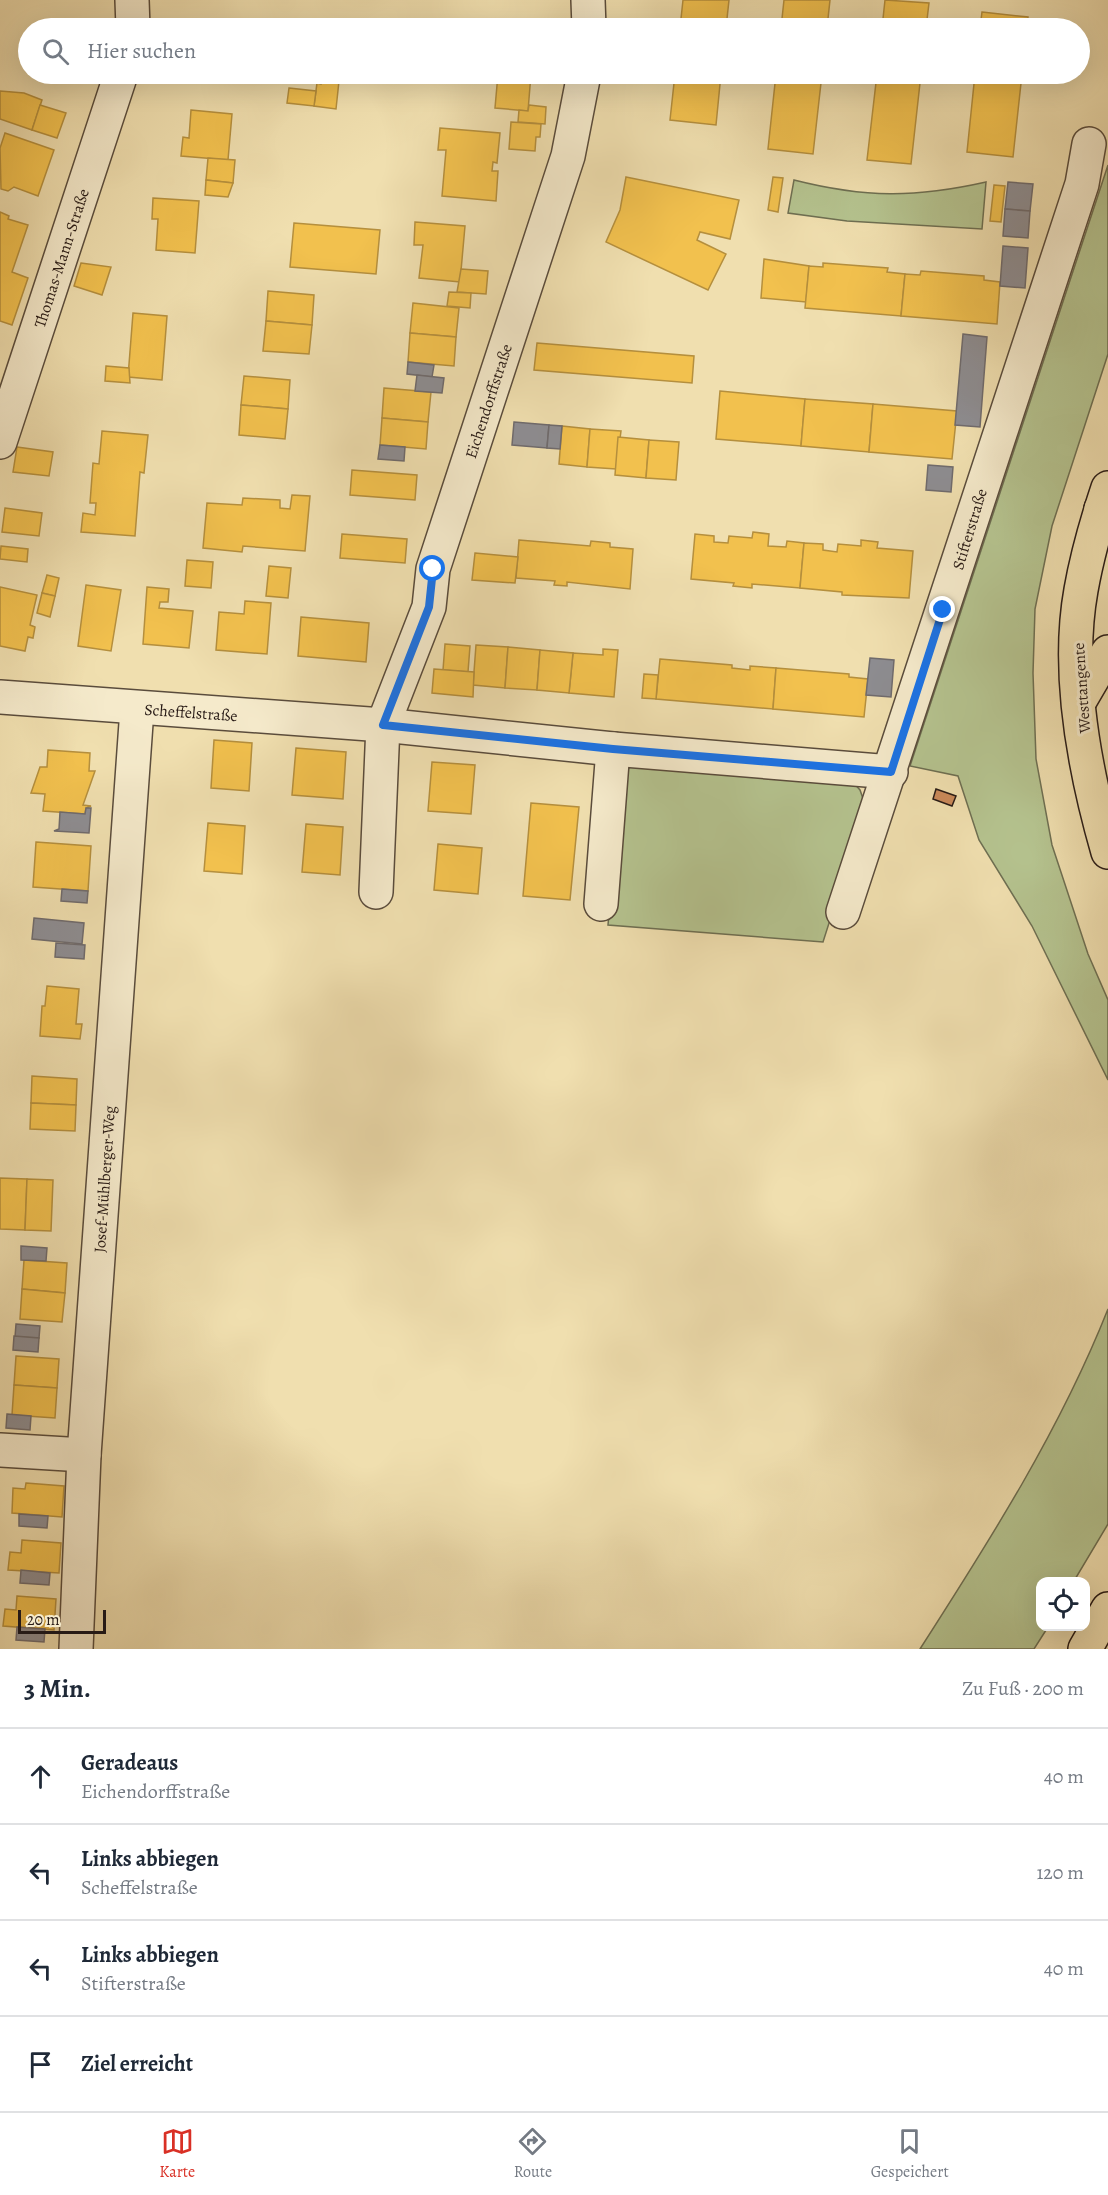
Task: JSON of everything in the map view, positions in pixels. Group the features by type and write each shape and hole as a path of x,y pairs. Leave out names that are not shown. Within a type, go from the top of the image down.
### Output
{"main road":[{"name":"Westtangente","path":"1106,506 1080,591 1076,647 1079,702 1095,807 1108,852"},
{"path":"1079,702 1108,652"},
{"path":"1085,1649 1108,1609"}],"street":[{"path":"132,0 133,18"},
{"path":"588,0 589,18"},
{"name":"Thomas-Mann-Straße","path":"0,442 118,84"},
{"name":"Eichendorffstraße","path":"383,725 429,607 433,569 568,156 582,84"},
{"name":"Stifterstraße","path":"843,912 891,772 1082,184 1089,144"},
{"name":"Scheffelstraße","path":"0,698 383,725 613,749 891,772"},
{"name":"Josef-Mühlberger-Weg","path":"76,1649 84,1455 137,709"},
{"path":"376,892 383,725"},
{"path":"601,904 613,749"},
{"path":"0,1450 84,1455"}],"green space":[{"path":"1108,165 1108,354 1052,526 1035,609 1033,673 1036,759 1052,845 1088,954 1108,1000 1108,1080 1032,926 979,840 958,776 910,766"},
{"path":"794,180 844,190 890,194 936,191 986,182 982,229 847,221 788,213"},
{"path":"636,764 851,780 860,790 866,807 823,942 608,925 621,775"},
{"path":"1108,1309 1108,1524 1076,1577 1036,1577 1036,1631 1045,1631 1034,1649 920,1649 1022,1484 1089,1354"}],"building: Wohnen":[{"path":"683,0 729,0 727,18 681,18"},
{"path":"784,0 830,0 828,18 782,18"},
{"path":"885,0 929,3 927,18 883,18"},
{"path":"982,12 1028,17 1028,18 981,18"},
{"path":"317,84 339,84 336,109 314,106"},
{"path":"497,84 530,84 528,111 495,108"},
{"path":"674,84 720,84 716,125 670,120"},
{"path":"775,84 821,84 813,154 768,149"},
{"path":"876,84 920,84 911,164 867,160"},
{"path":"974,84 1021,84 1013,157 967,152"},
{"path":"289,88 316,91 314,106 287,103"},
{"path":"0,91 24,93 42,100 32,130 0,119"},
{"path":"40,105 66,113 57,138 32,130"},
{"path":"529,105 546,107 545,124 518,122 519,110 528,111"},
{"path":"191,110 232,114 228,160 181,156 183,137 189,138"},
{"path":"511,122 541,124 540,137 536,137 535,151 509,149"},
{"path":"440,128 500,133 497,163 493,162 492,171 498,171 496,201 442,196 446,150 438,150"},
{"path":"5,133 54,150 38,196 14,187 8,191 1,189 0,148"},
{"path":"208,158 235,160 233,183 206,180"},
{"path":"626,177 739,200 730,239 700,232 697,240 726,254 708,290 606,242 620,210"},
{"path":"773,177 783,178 778,212 768,210"},
{"path":"206,180 233,183 228,197 205,195"},
{"path":"994,185 1005,186 1001,222 990,221"},
{"path":"153,198 199,201 195,253 156,250 158,219 152,219"},
{"path":"0,212 9,216 8,219 28,225 12,272 28,278 12,325 0,321"},
{"path":"415,222 465,226 460,282 419,278 423,245 414,245"},
{"path":"294,223 380,230 376,274 290,267"},
{"path":"764,259 809,266 806,302 761,298"},
{"path":"81,263 111,267 102,295 74,286"},
{"path":"823,263 888,268 887,272 905,274 901,316 805,308 809,266 823,267"},
{"path":"461,269 488,271 486,294 457,292"},
{"path":"921,271 984,276 984,280 1000,282 997,324 901,316 905,274 920,275"},
{"path":"268,291 314,295 312,325 266,321"},
{"path":"449,292 471,293 470,308 447,306"},
{"path":"413,303 459,308 456,337 410,333"},
{"path":"133,313 167,316 162,380 128,377"},
{"path":"266,321 312,325 309,354 263,351"},
{"path":"410,333 456,337 454,366 408,362"},
{"path":"537,343 694,356 692,383 534,370"},
{"path":"106,366 129,368 130,383 105,381"},
{"path":"244,376 290,380 288,409 241,405"},
{"path":"384,388 431,392 428,422 382,418"},
{"path":"720,391 805,399 801,446 716,439"},
{"path":"805,399 873,404 869,452 801,446"},
{"path":"873,404 957,411 952,459 869,452"},
{"path":"241,405 288,409 285,439 239,435"},
{"path":"382,418 428,422 426,449 380,445"},
{"path":"562,426 590,429 587,467 559,464"},
{"path":"590,429 621,431 616,469 587,467"},
{"path":"102,431 148,435 144,473 140,472 135,536 81,532 83,513 95,515 96,503 90,503 93,463 99,464"},
{"path":"618,437 649,440 646,478 615,475"},
{"path":"649,440 679,442 676,480 646,478"},
{"path":"17,447 53,452 49,476 13,472"},
{"path":"352,470 417,475 415,500 350,495"},
{"path":"292,495 310,496 305,551 243,546 242,552 203,548 207,503 242,505 243,498 280,500 280,508 290,509"},
{"path":"5,508 42,513 39,536 2,532"},
{"path":"753,532 769,534 768,546 786,547 787,541 804,543 800,588 752,584 752,588 733,586 734,583 691,579 695,534 714,536 714,542 728,543 729,536 752,538"},
{"path":"342,534 407,539 405,563 340,558"},
{"path":"519,540 590,546 591,541 610,543 610,547 633,549 630,589 567,582 567,586 554,585 555,581 516,578"},
{"path":"861,540 878,542 877,548 913,551 909,598 842,595 842,592 800,588 804,543 823,544 823,550 837,552 838,544 861,546"},
{"path":"1,546 28,549 27,562 0,559"},
{"path":"475,553 518,557 515,583 472,580"},
{"path":"187,560 213,562 211,588 185,586"},
{"path":"269,566 291,568 288,598 266,596"},
{"path":"47,575 59,578 55,596 42,593"},
{"path":"86,585 121,590 111,651 78,646"},
{"path":"0,587 37,595 30,625 35,627 33,638 28,637 25,651 0,646"},
{"path":"147,587 169,589 168,602 160,602 159,608 193,611 189,648 143,644"},
{"path":"42,593 55,596 50,617 37,613"},
{"path":"245,601 271,603 267,654 216,650 219,612 244,614"},
{"path":"301,617 369,623 366,662 298,656"},
{"path":"445,644 470,646 468,672 443,670"},
{"path":"476,645 508,647 505,688 473,685"},
{"path":"508,647 540,650 537,690 505,688"},
{"path":"603,649 618,650 614,697 569,693 573,653 603,655"},
{"path":"540,650 573,653 569,693 537,690"},
{"path":"660,659 732,665 732,668 750,670 750,666 776,668 773,709 656,699"},
{"path":"776,668 849,674 849,677 868,679 864,717 773,709"},
{"path":"434,669 474,672 473,697 432,693"},
{"path":"644,674 658,675 656,699 642,698"},
{"path":"214,740 252,743 249,791 211,788"},
{"path":"296,748 346,752 343,799 292,795"},
{"path":"48,750 90,753 89,771 95,771 83,805 91,806 86,808 85,814 43,811 45,794 31,793 40,767 47,767"},
{"path":"432,762 475,765 471,814 428,811"},
{"path":"531,803 579,807 570,900 523,896"},
{"path":"208,823 245,826 242,874 204,871"},
{"path":"306,824 343,827 340,875 302,872"},
{"path":"36,842 91,846 88,891 33,887"},
{"path":"438,844 482,848 478,894 434,890"},
{"path":"47,986 79,989 76,1024 82,1024 80,1039 40,1036 42,1006 45,1006"},
{"path":"32,1076 77,1079 76,1105 31,1103"},
{"path":"31,1103 76,1105 75,1131 30,1129"},
{"path":"0,1178 27,1179 25,1230 0,1229"},
{"path":"27,1179 53,1180 51,1231 25,1230"},
{"path":"24,1260 67,1263 65,1293 22,1289"},
{"path":"22,1289 65,1293 62,1322 20,1319"},
{"path":"16,1356 59,1359 57,1388 14,1385"},
{"path":"14,1385 57,1388 55,1418 12,1415"},
{"path":"26,1483 64,1486 62,1517 12,1513 13,1488 25,1489"},
{"path":"22,1540 61,1543 59,1573 8,1570 10,1552 21,1553"},
{"path":"17,1596 56,1599 54,1630 3,1626 5,1609 16,1610"}],"building: Industrie":[{"path":"1008,182 1033,184 1030,211 1005,209"},
{"path":"1005,209 1030,211 1028,238 1003,236"},
{"path":"1003,246 1028,248 1025,288 1000,286"},
{"path":"963,334 987,337 980,427 955,425"},
{"path":"408,362 434,365 432,377 407,374"},
{"path":"417,375 444,378 442,393 415,391"},
{"path":"514,422 549,425 547,448 512,445"},
{"path":"549,425 562,426 560,449 547,448"},
{"path":"380,445 405,447 404,461 378,459"},
{"path":"928,465 953,467 951,492 926,490"},
{"path":"870,658 894,660 891,697 866,695"},
{"path":"86,808 91,808 89,833 54,831 59,829 60,812 85,814"},
{"path":"62,889 88,891 87,903 61,901"},
{"path":"34,918 84,923 82,944 32,939"},
{"path":"56,943 85,945 84,959 55,957"},
{"path":"21,1246 47,1248 46,1261 21,1260"},
{"path":"16,1324 40,1326 39,1338 15,1337"},
{"path":"14,1336 39,1338 38,1352 13,1350"},
{"path":"7,1414 31,1416 30,1430 6,1428"},
{"path":"19,1514 48,1516 47,1528 19,1526"},
{"path":"21,1570 50,1573 49,1585 20,1583"},
{"path":"17,1627 45,1629 44,1642 16,1640"}],"building: Sonstige":[{"path":"936,789 956,796 952,806 933,799"}],"route":[{"path":"433,569 429,607 383,725 613,749 891,772 943,610"}]}
